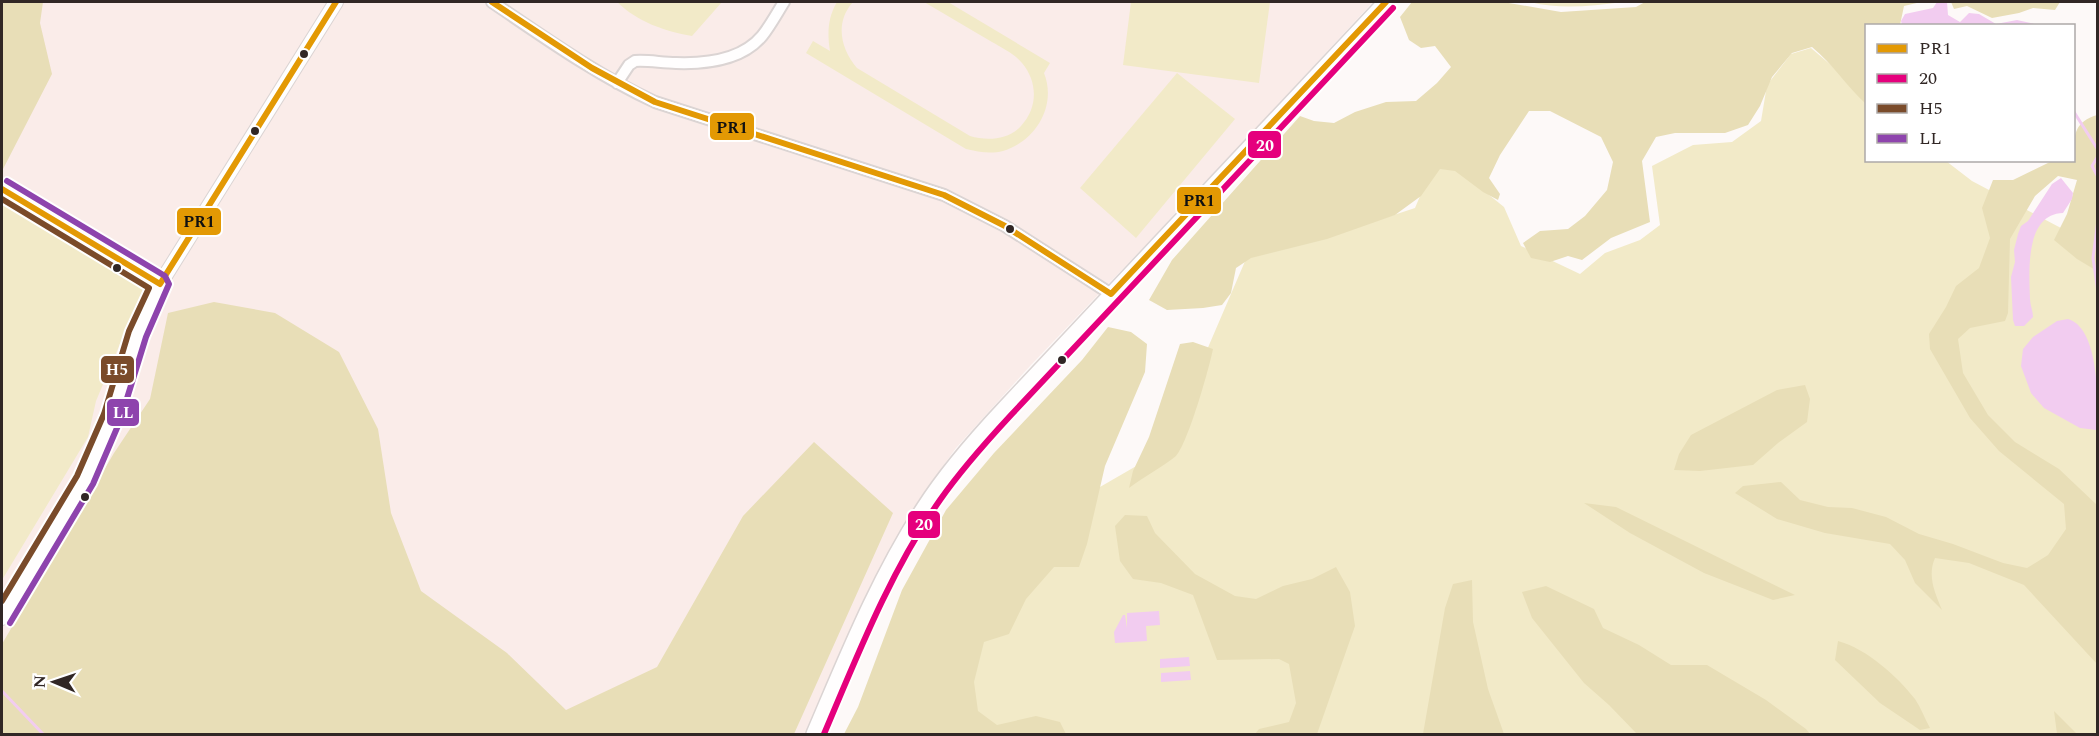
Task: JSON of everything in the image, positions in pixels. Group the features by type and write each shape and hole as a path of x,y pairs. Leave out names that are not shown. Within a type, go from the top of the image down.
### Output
{"main road":[{"path":"814,735 869,607 890,565 925,506 972,444 1386,2"}],"street":[{"path":"2,618 84,480 98,452 112,417 138,334 160,284 336,2"},
{"path":"492,2 583,64 655,102 944,195 1005,226 1112,294"},
{"path":"617,83 629,64 635,61 686,63 732,57 750,47 761,37 784,2"},
{"path":"2,189 160,284"}],"shaded area":[{"path":"2,2 1373,2 1030,366 956,448 891,547 840,653 805,734 2,734"},
{"path":"2,2 43,2 40,23 52,74 2,171"},
{"path":"617,2 722,2 692,36 652,25"},
{"path":"837,2 853,2 844,18 842,35 847,52 857,68 970,136 983,139 1004,137 1016,131 1031,111 1034,95 1031,78 1022,63 1012,54 924,2 948,2 1050,63 1044,73 1048,97 1041,120 1025,139 1003,151 984,152 966,149 806,53 813,41 830,51 829,25"},
{"path":"1131,2 1270,2 1259,83 1123,65"},
{"path":"1412,2 1503,2 1561,12 1636,7 1645,2 1921,2 1904,6 1900,24 1865,24 1865,103 1812,47 1792,53 1772,77 1760,106 1748,125 1725,133 1675,133 1656,137 1642,161 1650,222 1611,238 1582,260 1568,256 1550,262 1531,258 1523,243 1540,231 1568,229 1585,216 1607,190 1613,162 1601,137 1550,111 1529,111 1500,155 1489,178 1500,194 1498,200 1455,171 1440,169 1421,196 1395,215 1327,239 1251,258 1236,268 1231,293 1222,305 1167,310 1149,300 1172,260 1300,116 1314,121 1334,123 1355,112 1386,102 1416,101 1437,83 1451,67 1435,46 1421,48 1409,40 1400,17"},
{"path":"1530,2 1623,2 1565,7"},
{"path":"1937,2 1947,2 1948,15 1960,22 1969,13 1979,14 1996,24 1902,24 1905,14 1933,8"},
{"path":"1951,2 2060,2 2055,10 2033,8 1992,18 1967,6 1954,9"},
{"path":"2017,20 2035,24 1996,24"},
{"path":"1811,48 1865,94 1865,162 1947,162 1972,181 2097,247 2097,734 906,734 1074,502 1164,450 1249,252 1318,240 1415,208 1439,151 1504,207 1521,246 1580,274 1605,253 1640,240 1660,225 1652,166 1693,145 1732,142 1761,121 1767,85 1791,54"},
{"path":"1177,73 1235,119 1136,238 1080,188"},
{"path":"2097,115 2097,271 2077,259 2054,240 2067,214 2077,180 2058,176 2035,196 2010,239 2008,313 2005,321 1970,328 1958,339 1963,373 1988,415 2015,442 2059,469 2097,505 2097,664 2024,585 1969,563 1935,558 1932,578 1942,610 1915,583 1905,560 1890,544 1825,533 1777,519 1735,493 1743,486 1781,482 1800,500 1828,507 1852,508 1886,517 1919,534 2003,563 2027,568 2048,555 2066,529 2064,504 1999,451 1970,418 1930,349 1929,334 1956,286 1979,268 1990,238 1982,208 1993,180 2013,180 2050,162 2075,162 2076,132 2089,118"},
{"path":"2061,178 2073,193 2072,199 2063,213 2051,216 2042,223 2036,233 2029,274 2033,317 2024,326 2015,326 2011,277 2018,234 2021,226 2028,221 2052,184"},
{"path":"2,201 143,289 96,401 88,437 2,580"},
{"path":"214,302 275,313 339,352 378,429 391,513 421,591 507,653 566,710 657,667 743,516 814,442 893,513 794,734 2,734 2,644 114,453 150,399 168,313"},
{"path":"2068,319 2078,325 2086,336 2091,350 2097,384 2098,430 2080,428 2044,408 2031,393 2021,366 2023,349 2033,337 2057,321"},
{"path":"1108,327 1131,332 1147,344 1145,372 1105,466 1087,544 1079,567 1054,567 1026,599 1009,634 984,642 974,682 978,711 997,725 1036,716 1060,722 1066,734 844,734 858,707 902,590 946,510 994,453 1082,360"},
{"path":"1193,342 1213,349 1203,388 1186,437 1176,456 1129,488 1133,471 1149,437 1180,344"},
{"path":"1805,385 1810,399 1807,422 1753,465 1700,471 1674,470 1679,454 1691,435 1777,390"},
{"path":"1584,503 1616,507 1795,595 1773,600 1704,573 1630,533"},
{"path":"1125,515 1147,516 1155,533 1195,574 1235,596 1256,599 1283,586 1312,579 1336,567 1350,592 1355,626 1317,734 1255,734 1259,729 1289,722 1296,703 1289,664 1279,659 1217,660 1193,595 1161,583 1133,579 1120,561 1115,526"},
{"path":"1472,580 1473,622 1488,689 1504,734 1423,734 1445,608 1453,584"},
{"path":"1546,586 1594,609 1603,628 1639,645 1671,665 1707,665 1766,700 1810,734 1637,734 1584,683 1532,618 1522,592"},
{"path":"1159,611 1160,625 1146,626 1147,641 1115,643 1114,632 1123,615 1125,615 1127,628 1127,613"},
{"path":"1838,641 1860,650 1899,681 1915,699 1930,728 1920,730 1880,703 1835,660"},
{"path":"1189,657 1190,666 1160,668 1160,659"},
{"path":"1190,671 1191,680 1161,682 1161,673"},
{"path":"2054,711 2077,734 2057,734"}],"waterway":[{"path":"2075,114 2098,150"},
{"path":"2098,156 2092,166 2098,177"},
{"path":"2098,220 2093,258 2098,292"},
{"path":"2,691 43,734"}],"transit line":[{"name":"PR1","path":"2,189 160,284 336,2"},
{"name":"PR1","path":"492,2 592,68 655,102 944,195 1005,226 1111,294 1386,2"},
{"name":"20","path":"824,734 890,585 922,527 956,478 1011,415 1393,8"},
{"name":"LL","path":"7,181 165,276 169,284 146,337 120,421 93,484 10,623"},
{"name":"H5","path":"2,199 149,288 129,331 104,414 77,476 2,601"}]}
